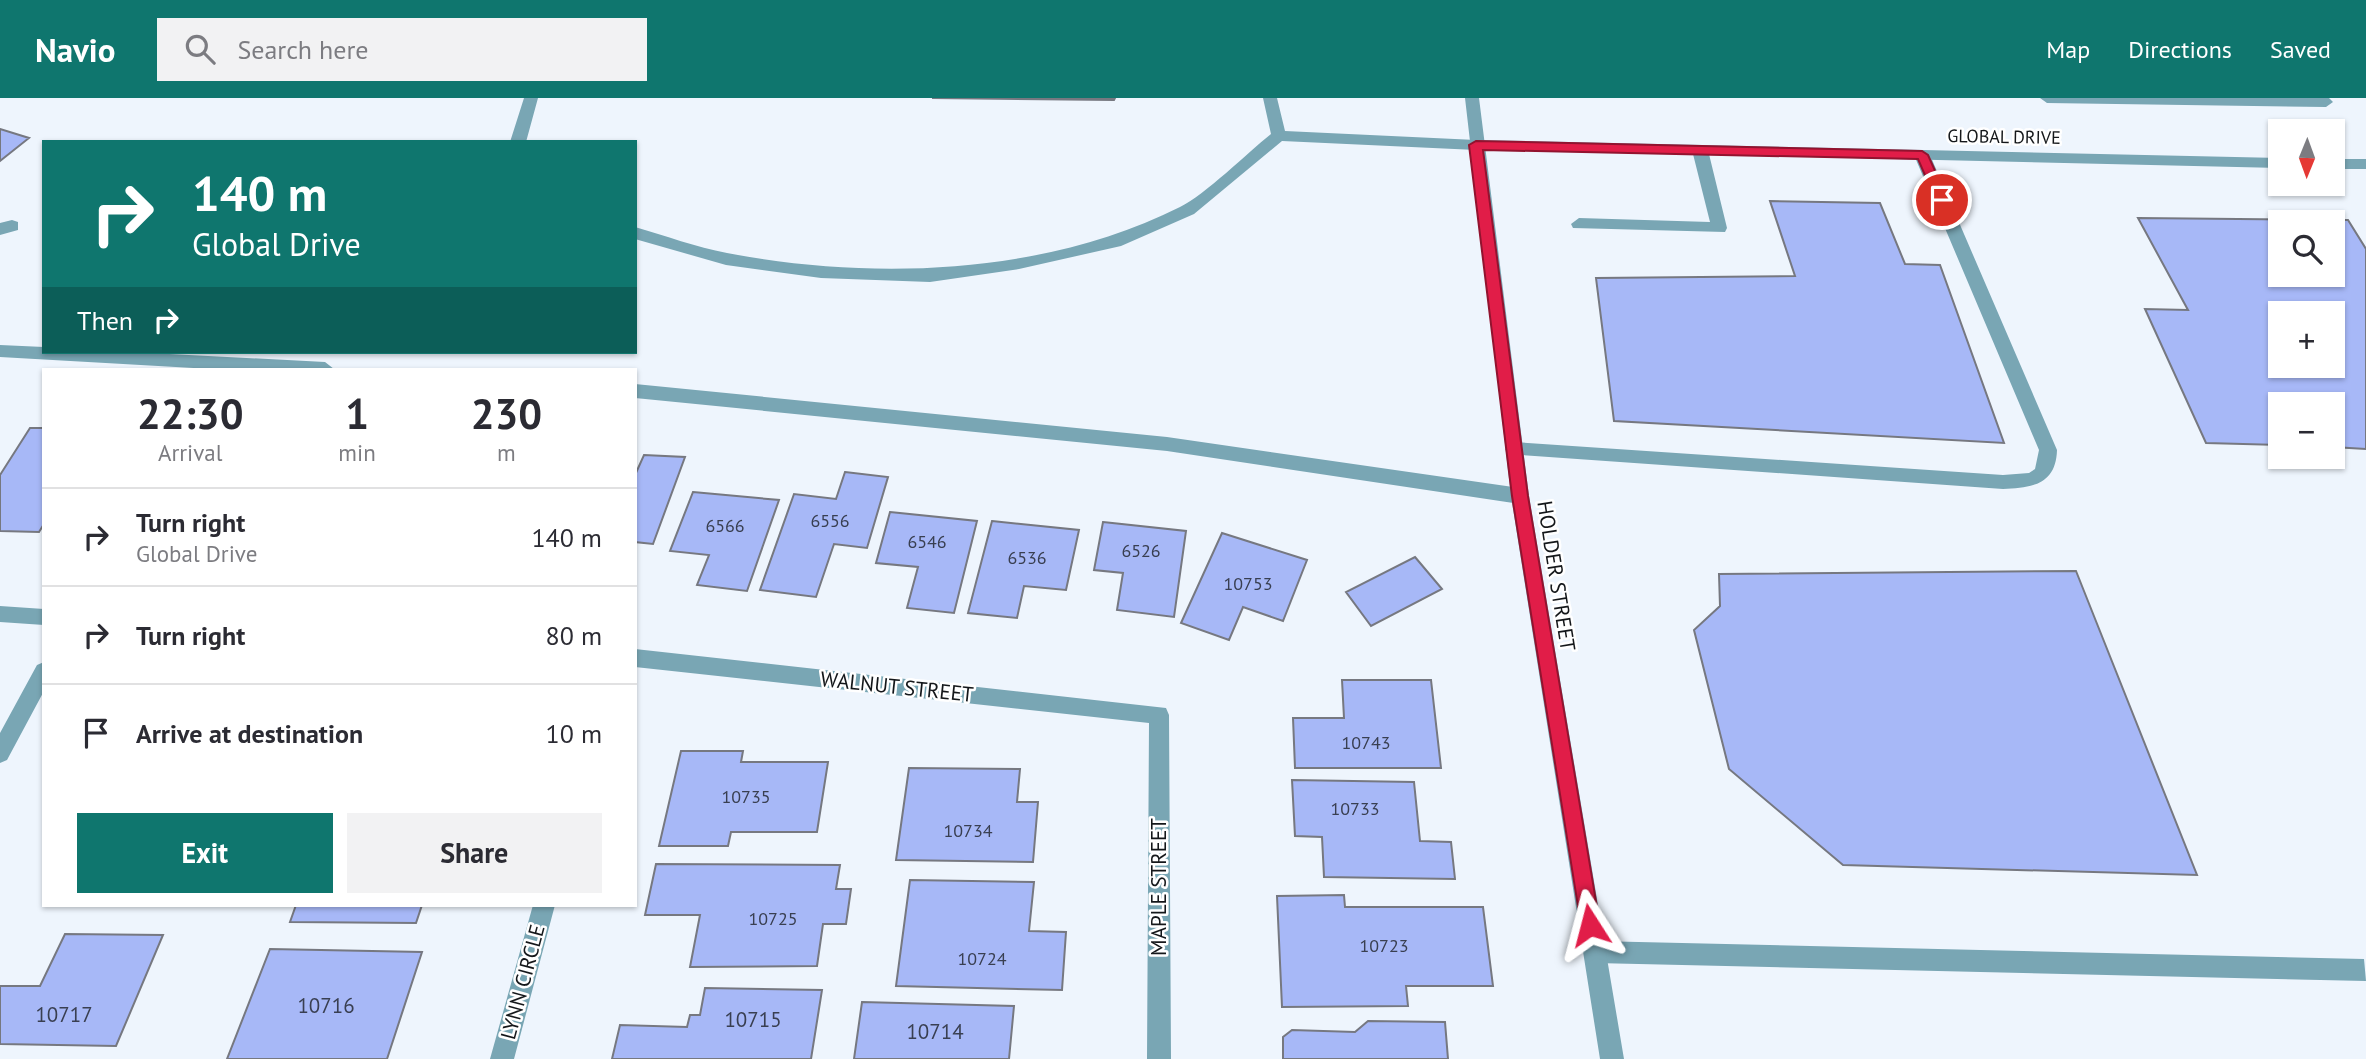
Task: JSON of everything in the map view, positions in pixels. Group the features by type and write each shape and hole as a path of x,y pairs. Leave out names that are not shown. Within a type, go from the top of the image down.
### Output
{"street":[{"path":"519,140 531,98"},
{"path":"637,234 726,260 821,272 930,276 1007,265 1115,242 1188,210 1279,136 1270,98"},
{"name":"HOLDER STREET","path":"1472,98 1520,496 1612,1059"},
{"path":"2047,98 2326,102 2323,98"},
{"name":"GLOBAL DRIVE","path":"1279,136 1476,145 2268,163"},
{"path":"1579,224 1719,228 1700,150"},
{"path":"1514,449 1990,481 2036,478 2049,465 2048,450 1922,155"},
{"path":"2345,164 2366,164"},
{"path":"0,351 42,353"},
{"path":"54,354 307,368"},
{"path":"637,391 1167,444 1520,496"},
{"path":"0,614 42,617"},
{"name":"WALNUT STREET","path":"637,658 1159,715"},
{"path":"0,753 42,675"},
{"name":"MAPLE STREET","path":"1159,715 1159,1059"},
{"name":"LYNN CIRCLE","path":"502,1059 543,907"},
{"path":"1595,952 2364,970"}],"building":[{"path":"932,98 1115,98 1114,100"},
{"path":"0,129 29,138 0,161"},
{"path":"1770,201 1880,203 1905,264 1940,265 2004,443 1614,421 1596,278 1795,276"},
{"path":"2138,218 2268,219 2268,287 2345,287 2345,220 2348,220 2366,249 2366,449 2345,448 2345,392 2268,392 2268,445 2206,443 2145,309 2188,310"},
{"path":"30,428 42,428 42,527 39,532 0,531 0,475"},
{"path":"644,455 685,457 653,544 637,542 637,471"},
{"path":"845,472 888,477 867,548 834,544 816,597 760,590 794,494 836,499"},
{"path":"693,492 779,500 747,591 697,585 709,555 670,551"},
{"path":"890,512 977,521 954,613 907,608 918,567 876,563"},
{"path":"992,521 1079,530 1066,590 1024,586 1017,618 968,613"},
{"path":"1103,522 1186,531 1174,617 1117,610 1123,573 1094,570"},
{"path":"1222,533 1307,560 1283,621 1243,607 1229,640 1181,623"},
{"path":"1415,557 1442,589 1371,626 1346,592"},
{"path":"2076,571 2197,875 1843,865 1729,769 1694,630 1720,606 1719,574"},
{"path":"1342,680 1431,680 1441,768 1295,768 1293,718 1344,718"},
{"path":"681,751 743,751 741,762 828,762 817,832 731,832 728,846 659,846"},
{"path":"909,768 1020,769 1017,802 1038,802 1033,862 896,860"},
{"path":"1292,780 1414,782 1420,841 1451,842 1455,879 1324,877 1322,837 1295,836"},
{"path":"656,864 840,865 836,889 851,889 846,924 823,924 817,966 690,967 700,915 645,915"},
{"path":"910,880 1034,882 1029,931 1066,932 1062,990 896,986"},
{"path":"1344,895 1345,907 1483,907 1493,986 1406,986 1408,1006 1282,1007 1277,896"},
{"path":"295,907 421,907 416,923 290,922"},
{"path":"65,934 163,935 116,1046 0,1044 0,986 40,986"},
{"path":"270,949 422,952 387,1059 227,1059"},
{"path":"705,988 822,990 811,1059 612,1059 620,1025 687,1027 690,1015 700,1015"},
{"path":"862,1002 1014,1006 1009,1059 854,1059"},
{"path":"1368,1021 1445,1022 1448,1059 1283,1059 1283,1037 1292,1030 1355,1032"}],"route":[{"path":"1590,925 1520,496 1476,145 1922,155 1942,200"}]}
